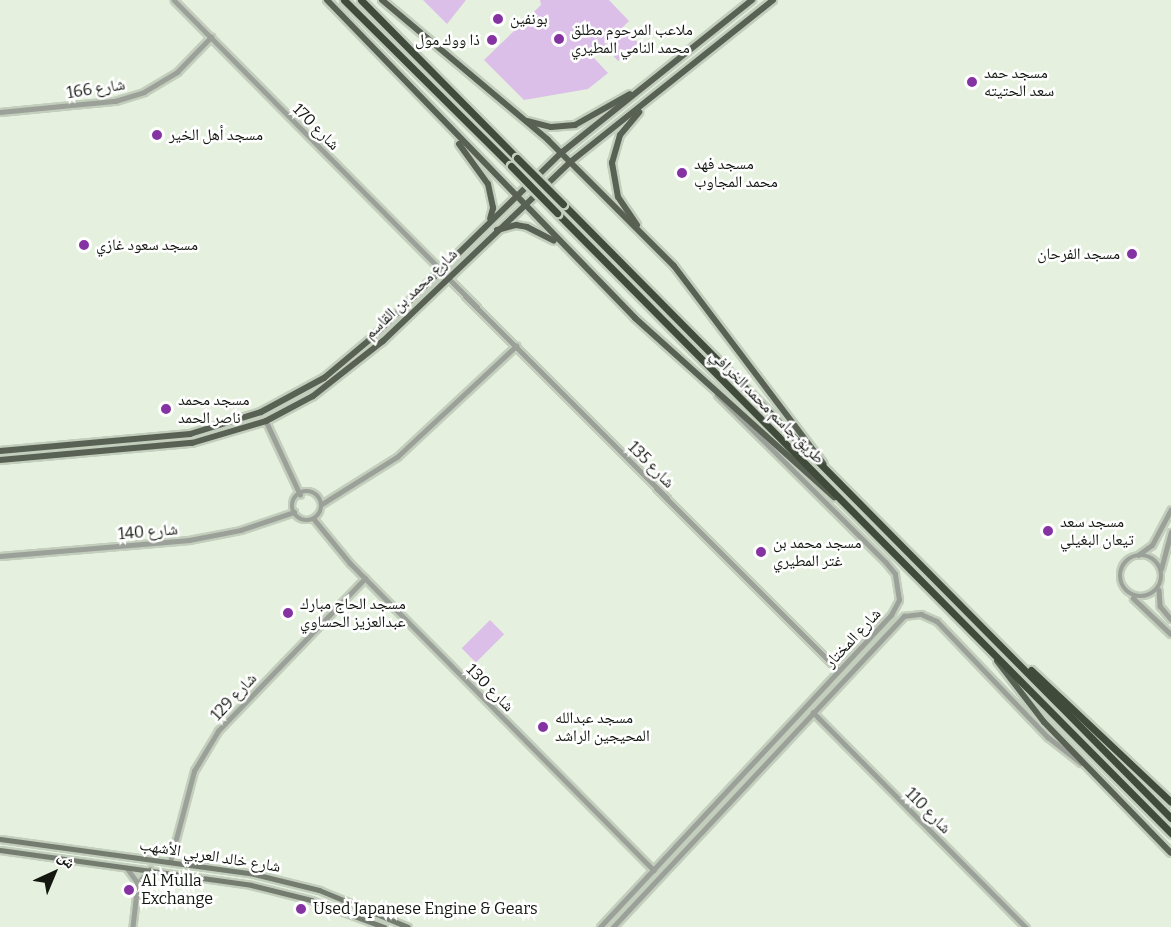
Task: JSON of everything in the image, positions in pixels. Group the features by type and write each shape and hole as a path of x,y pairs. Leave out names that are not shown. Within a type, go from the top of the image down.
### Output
{"highway":[{"name":"طريق جاسم محمد الخرافي","path":"344,0 1171,833"},
{"name":"طريق جاسم محمد الخرافي","path":"361,0 1171,818"},
{"path":"983,628 1171,802"}],"main road":[{"path":"327,0 562,246 686,363 858,517"},
{"path":"382,0 561,153 650,242 696,292 743,362 837,481"},
{"name":"شارع محمد بن القاسم","path":"0,451 190,434 261,412 324,378 442,271 514,196 561,153 752,0"},
{"name":"شارع محمد بن القاسم","path":"0,460 192,444 266,421 338,381 494,231 569,163 773,0"},
{"path":"515,116 543,126 575,125 646,85"},
{"path":"645,104 620,135 612,163 618,196 650,242"},
{"path":"442,122 488,184 493,208 490,220"},
{"path":"494,231 516,225 527,227 562,246"},
{"path":"984,644 1044,722 1171,853"},
{"name":"شارع خالد العربي الأشهب","path":"0,839 266,877 360,905 408,927"},
{"path":"53,857 57,853 55,847"},
{"path":"67,858 69,849"},
{"name":"شارع خالد العربي الأشهب","path":"0,850 150,869 266,888 384,927"},
{"path":"251,885 256,881 252,874"},
{"path":"266,877 262,881 266,888"}],"street":[{"name":"شارع 170","path":"174,0 442,271"},
{"name":"شارع 166","path":"0,112 115,101 144,92 177,72 211,37"},
{"name":"شارع 135","path":"447,277 838,670"},
{"path":"300,494 293,502 294,512 302,520 314,519 322,504 397,457 516,346"},
{"name":"شارع المختار","path":"600,927 896,608 899,586 886,562 686,363"},
{"path":"266,421 300,494"},
{"path":"300,494 316,495 322,504"},
{"path":"1171,510 1152,545 1126,561 1120,572 1121,584 1129,594 1171,634"},
{"name":"شارع 140","path":"0,556 189,540 241,530 294,512"},
{"name":"شارع 130","path":"314,519 365,578 654,870"},
{"path":"1171,532 1161,568 1160,587 1160,606 1171,619"},
{"path":"1138,555 1152,558 1161,568"},
{"name":"شارع 129","path":"170,862 194,771 218,731 365,578"},
{"path":"1129,594 1146,597 1160,587"},
{"path":"896,608 903,609 904,616"},
{"name":"شارع المختار","path":"613,927 904,616 921,614 938,621 1048,737 1088,768"},
{"name":"شارع 110","path":"813,712 1026,927"},
{"path":"748,768 749,775 754,774"},
{"path":"738,779 744,779 744,785"},
{"path":"124,866 138,883"},
{"path":"133,927 138,883 150,869"},
{"path":"364,919 371,927"}],"shaded area":[{"path":"423,0 466,0 447,24"},
{"name":"ملاعب المرحوم مطلق محمد النامي المطيري","path":"540,0 609,0 629,21 593,57 608,73 588,89 524,100 484,60 541,5"},
{"path":"627,31 638,43 618,61 607,49"},
{"path":"490,620 504,634 476,662 462,648"}],"place":[{"name":"بونفين","path":"498,19"},
{"name":"ملاعب المرحوم مطلق محمد النامي المطيري","path":"559,39"},
{"name":"ذا ووك مول","path":"492,40"},
{"name":"مسجد حمد سعد الحتيته","path":"972,82"},
{"name":"مسجد أهل الخير","path":"157,135"},
{"name":"مسجد فهد محمد المجاوب","path":"682,173"},
{"name":"مسجد سعود غازي","path":"84,245"},
{"name":"مسجد الفرحان","path":"1132,254"},
{"name":"مسجد محمد ناصر الحمد","path":"166,409"},
{"name":"مسجد سعد تيعان البغيلي","path":"1048,531"},
{"name":"مسجد محمد بن غتر المطيري","path":"761,552"},
{"name":"مسجد الحاج مبارك عبدالعزيز الحساوي","path":"288,613"},
{"name":"مسجد عبدالله المحيجين الراشد","path":"543,727"},
{"name":"Al Mulla Exchange","path":"129,890"},
{"name":"Used Japanese Engine & Gears","path":"301,909"}]}
